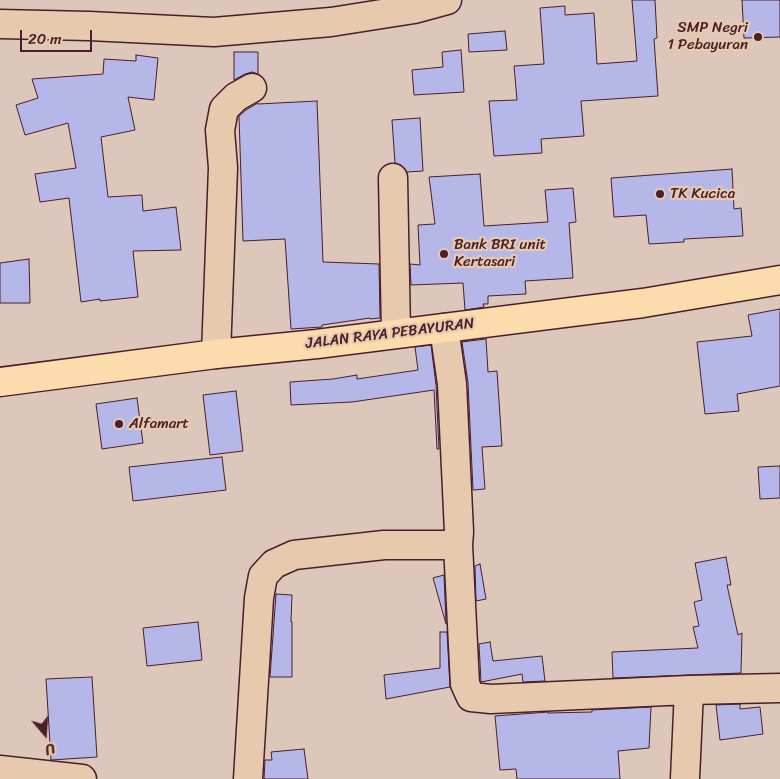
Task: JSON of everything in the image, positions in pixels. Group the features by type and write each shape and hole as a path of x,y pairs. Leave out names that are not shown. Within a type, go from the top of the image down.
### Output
{"main road":[{"name":"JALAN RAYA PEBAYURAN","path":"0,382 643,303 780,280"}],"street":[{"path":"0,24 214,32 331,22 414,9 447,0"},
{"path":"216,354 223,168 220,130 224,109 236,97 252,88"},
{"path":"393,178 396,333"},
{"path":"444,328 452,384 465,684 471,697 491,699 688,690 780,688"},
{"path":"248,779 259,598 263,576 274,564 294,556 384,545 458,545"},
{"path":"685,779 688,690"},
{"path":"0,770 68,778"}],"building":[{"path":"632,0 655,0 657,38 654,39 658,96 581,101 584,136 541,139 542,153 494,156 489,101 517,100 514,66 544,64 540,8 565,6 565,15 594,13 597,64 637,61"},
{"path":"742,0 780,0 780,37 744,38"},
{"path":"505,31 507,50 469,52 468,34"},
{"path":"461,50 464,92 414,95 412,70 443,67 442,52"},
{"path":"234,52 258,52 258,74 252,72 234,80"},
{"path":"136,55 158,58 154,100 128,97 135,130 101,137 108,197 142,195 143,211 176,207 181,250 133,251 138,297 81,302 69,198 40,202 35,174 76,168 68,123 25,135 16,105 38,98 32,79 103,74 104,59 136,61"},
{"path":"317,101 323,262 379,264 380,318 322,325 322,327 291,329 285,239 243,241 239,116 258,103"},
{"path":"420,118 423,171 407,172 401,165 395,163 392,120"},
{"path":"732,169 734,209 741,208 743,236 684,239 684,242 649,244 646,215 614,217 611,178"},
{"path":"480,174 484,226 548,222 545,190 573,188 576,222 569,223 573,278 525,281 526,294 488,296 488,304 483,304 484,307 465,310 463,283 411,285 410,264 420,265 418,225 435,224 429,177"},
{"path":"29,259 30,303 0,303 0,263"},
{"path":"780,309 780,386 737,394 739,411 705,414 697,342 752,336 748,315"},
{"path":"486,339 488,372 497,371 502,446 482,447 485,489 473,490 468,383 462,342"},
{"path":"431,345 436,385 439,449 437,449 434,390 352,402 291,405 290,382 357,375 357,379 418,370 415,347"},
{"path":"236,391 243,451 210,455 203,395"},
{"name":"Alfamart","path":"137,398 143,443 102,449 96,404"},
{"path":"222,457 226,490 133,501 129,467"},
{"path":"780,466 780,498 760,499 758,467"},
{"path":"726,557 731,585 727,585 738,635 742,633 741,673 613,678 612,652 698,648 693,627 699,626 694,602 702,600 695,563"},
{"path":"480,564 486,599 476,601 475,566"},
{"path":"444,575 446,624 433,578"},
{"path":"276,594 292,595 292,677 270,677"},
{"path":"198,622 202,660 147,666 143,628"},
{"path":"440,632 447,632 450,687 386,699 384,675 440,668"},
{"path":"490,642 493,661 542,656 545,681 523,682 522,674 481,682 479,644"},
{"path":"92,677 97,757 51,760 46,679"},
{"path":"740,704 740,709 760,707 763,734 720,740 716,705"},
{"path":"651,707 649,748 618,751 620,779 517,779 516,769 500,770 495,716 548,712 592,712 592,710"},
{"path":"304,749 308,779 264,779 265,760 272,760 271,752"}],"place":[{"name":"SMP Negri 1 Pebayuran","path":"758,37"},
{"name":"TK Kucica","path":"660,194"},
{"name":"Bank BRI unit Kertasari","path":"444,254"},
{"name":"Alfamart","path":"119,424"}]}
